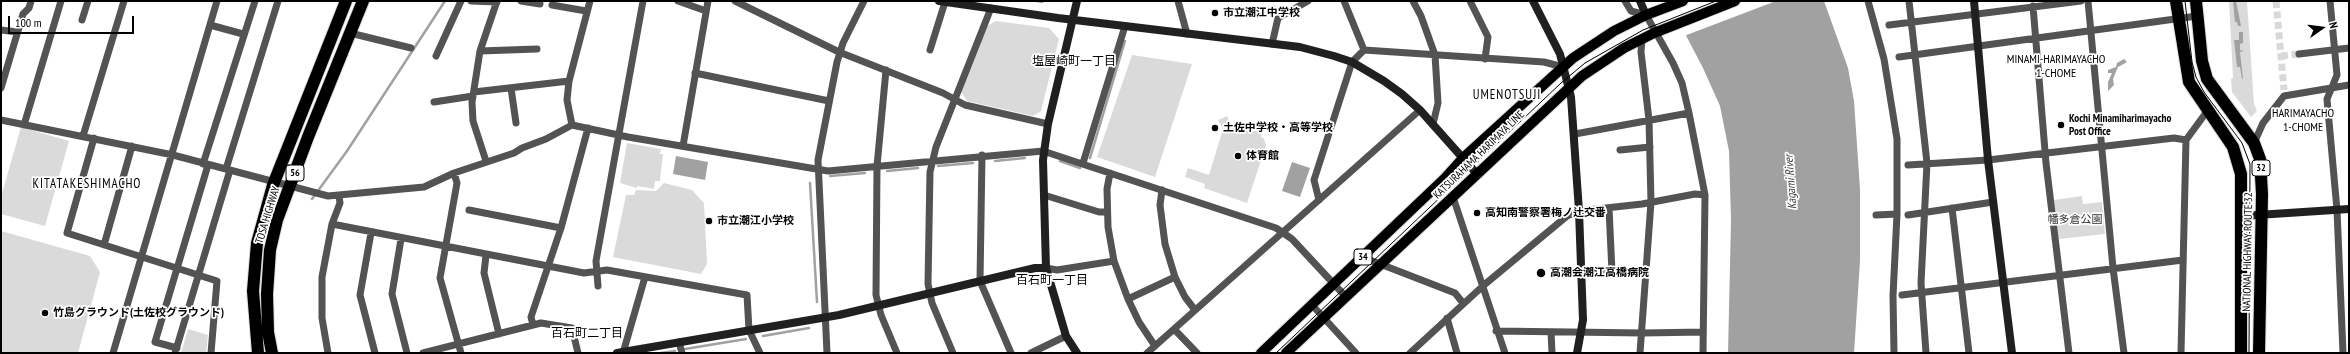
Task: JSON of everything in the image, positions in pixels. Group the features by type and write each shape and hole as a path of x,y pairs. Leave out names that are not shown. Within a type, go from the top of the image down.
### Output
{"highway":[{"name":"TOSA HIGHWAY","path":"258,353 253,291 257,243 274,182 346,1"},
{"name":"TOSA HIGHWAY","path":"272,353 268,332 267,294 270,250 290,186 362,1"},
{"name":"NATIONAL HIGHWAY ROUTE 32","path":"2176,1 2189,82 2233,147 2238,162 2237,218 2241,353"},
{"name":"NATIONAL HIGHWAY ROUTE 32","path":"2196,1 2202,61 2207,79 2254,143 2260,159 2262,175 2262,215 2259,353"}],"main road":[{"name":"KATSURAHAMA HARIMAYA LINE","path":"1261,353 1445,178 1463,158 1573,58 1614,31 1646,15 1683,1"},
{"name":"KATSURAHAMA HARIMAYA LINE","path":"1286,353 1569,87 1599,64 1642,39 1665,28 1735,1"}],"street":[{"path":"1,88 23,14 29,8 31,1"},
{"path":"24,125 61,1"},
{"path":"82,20 88,1"},
{"path":"83,136 124,1"},
{"path":"113,353 173,155 217,1"},
{"path":"254,1 243,34 155,342 176,350 278,1"},
{"path":"436,56 461,1"},
{"path":"471,1 497,2 480,51 473,94 473,121 486,161"},
{"path":"521,1 540,4"},
{"path":"572,125 567,100 569,81 586,11 590,1"},
{"path":"598,286 596,261 643,1"},
{"path":"678,1 706,11"},
{"path":"683,146 708,1"},
{"path":"735,1 839,52 943,93 965,106 1048,124"},
{"path":"828,353 818,170 829,101 839,52 864,1"},
{"path":"930,50 942,1 1313,50 1352,62 1384,80 1420,110 1477,174"},
{"path":"1077,1 1043,151 1046,268 1066,336 1077,353"},
{"path":"1178,1 1187,34"},
{"path":"1272,44 1278,18 1308,1"},
{"path":"1344,1 1364,50"},
{"path":"1413,1 1421,16 1435,55 1438,103 1433,124"},
{"path":"1470,1 1488,37 1485,59"},
{"path":"1625,1 1631,12 1646,15"},
{"path":"1640,1 1654,33 1673,63 1682,83 1705,195 1703,353"},
{"path":"1868,1 1884,59 1895,116 1898,159 1898,214 1893,296 1894,353"},
{"path":"1909,1 1927,163 1921,293 1926,353"},
{"path":"1974,1 1988,160 2012,353"},
{"path":"1889,25 2081,1"},
{"path":"2088,1 2092,30 2113,268 2124,353"},
{"path":"2330,1 2336,50 2337,74 2327,98 2337,210 2343,353"},
{"path":"1537,2 1560,54 1569,87 1575,134 1579,211 1582,332 1577,353"},
{"path":"552,5 586,11"},
{"path":"2033,6 2045,153 2069,353"},
{"path":"953,353 930,293 930,172 932,160 954,100 991,8"},
{"path":"1899,57 2197,16"},
{"path":"210,24 243,34"},
{"path":"1083,163 1124,26"},
{"path":"1,30 18,32"},
{"path":"350,33 411,48"},
{"path":"1640,353 1643,333 1651,202 1650,120 1641,52 1642,39"},
{"path":"2299,54 2349,48"},
{"path":"480,51 537,49"},
{"path":"1319,200 1314,180 1352,62 1364,50 1544,62 1563,67"},
{"path":"886,70 877,166 876,295 878,305 897,353"},
{"path":"695,73 829,101"},
{"path":"434,102 511,88 569,81"},
{"path":"2254,143 2263,123 2284,93 2349,85"},
{"path":"511,88 516,123"},
{"path":"1147,353 1420,110"},
{"path":"2181,353 2186,140 2208,110"},
{"path":"1575,134 1689,113"},
{"path":"1,120 173,155 312,193 339,196 424,187 454,172 486,161 514,154 522,148 546,140 572,125 618,135 818,170 1043,151 1083,163 1284,232 1346,297"},
{"path":"533,325 531,317 562,228 588,128"},
{"path":"94,138 67,233 217,281 211,353"},
{"path":"1908,165 1988,160 2174,138 2186,140"},
{"path":"104,245 132,146"},
{"path":"1620,150 1650,147"},
{"path":"982,156 980,281 1011,353"},
{"path":"454,172 457,183 440,278 461,353"},
{"path":"1110,173 1107,189 1107,212 1109,240 1114,261 1128,299 1155,346"},
{"path":"1162,190 1160,205 1161,222 1175,276 1185,297 1195,310"},
{"path":"1410,353 1463,303 1567,216 1579,211 1651,202 1695,194 1705,195"},
{"path":"1044,195 1100,212 1107,212"},
{"path":"328,353 322,318 321,297 326,252 332,224 340,203 339,196"},
{"path":"1453,197 1484,285 1496,331 1505,353"},
{"path":"1908,215 1924,214 1994,202"},
{"path":"1581,273 1612,272 1609,208"},
{"path":"1952,208 1969,353"},
{"path":"2237,218 2349,209"},
{"path":"469,210 562,228"},
{"path":"1876,215 1898,214"},
{"path":"332,224 401,239 549,267 584,273 607,270 747,296 749,330 760,353"},
{"path":"372,233 360,295 375,353"},
{"path":"401,239 392,294 407,353"},
{"path":"486,255 484,273 499,334"},
{"path":"1362,257 1455,293 1463,303"},
{"path":"1902,295 2059,274 2183,260"},
{"path":"645,277 621,353 826,317 1035,268 1057,270 1114,261"},
{"path":"1128,299 1175,276"},
{"path":"1312,306 1356,353"},
{"path":"1447,318 1457,353"},
{"path":"423,353 541,323 572,328 578,353"},
{"path":"1174,329 1197,353"},
{"path":"1496,331 1643,333 1703,332"},
{"path":"1551,332 1552,353"},
{"path":"1031,353 1066,336"},
{"path":"679,342 682,353"}],"green space":[{"path":"2229,1 2247,1 2254,104 2257,111 2251,117 2232,92 2231,79 2233,78"},
{"path":"996,21 1049,28 1059,39 1041,111 1033,116 967,101 961,91 987,26"},
{"path":"1132,55 1192,64 1155,177 1097,157"},
{"name":"体育館","path":"1227,116 1230,123 1227,124 1228,127 1231,128 1233,123 1262,132 1261,137 1264,139 1266,145 1247,203 1204,188 1205,184 1185,177 1188,168 1209,175 1223,129 1218,120"},
{"path":"21,127 69,141 45,226 1,214 1,197"},
{"path":"627,143 661,149 660,154 663,154 660,181 655,181 654,189 637,186 637,188 620,183"},
{"path":"664,183 692,190 704,203 707,264 701,274 613,257 626,195 634,195 636,190 656,191"},
{"name":"幡多倉公園","path":"2082,196 2083,204 2102,202 2105,234 2059,239 2054,200"},
{"name":"竹島グラウンド(土佐校グラウンド)","path":"1,231 90,256 100,272 78,353 1,353"},
{"path":"188,329 208,335 206,353 181,353"}],"water":[{"name":"Kagami River","path":"1668,1 1824,1 1848,68 1854,101 1860,189 1860,261 1854,353 1728,353 1731,220 1729,151 1720,106 1703,68"},
{"path":"2233,1 2236,1 2241,26 2238,26 2237,22 2235,22"},
{"path":"2239,32 2243,32 2243,43 2240,44 2240,50 2244,51 2240,52 2242,79 2240,67 2237,67 2234,40 2239,40"},
{"path":"2124,59 2127,62 2118,67 2113,79 2114,85 2108,91 2108,82 2112,73 2108,73 2108,70 2116,67 2117,63"},
{"path":"676,156 708,162 705,180 673,174"},
{"path":"1292,162 1310,168 1300,197 1282,191"}],"pier":[{"path":"1666,1 1776,1 1684,36"}],"waterway":[{"path":"312,199 347,151 445,1"},
{"path":"1037,1 1042,2"},
{"path":"1090,158 1125,41"},
{"path":"995,161 1025,158"},
{"path":"1060,161 1080,168"},
{"path":"938,166 973,163"},
{"path":"887,171 918,168"},
{"path":"830,176 865,173"},
{"path":"810,183 817,302"},
{"path":"763,336 809,328"},
{"path":"685,349 746,339"},
{"path":"661,353 675,351"}],"tunnel":[{"path":"2276,1 2284,90"},
{"path":"2281,56 2299,54"}],"tram line":[{"path":"1276,353 1561,83 1585,63 1643,30 1716,1"},
{"path":"2185,1 2192,62 2196,77 2204,92 2242,143 2250,164 2249,353"}],"place":[{"name":"市立潮江中学校","path":"1215,13"},
{"name":"Kochi Minamiharimayacho Post Office","path":"2061,125"},
{"name":"土佐中学校・高等学校","path":"1215,128"},
{"name":"体育館","path":"1238,156"},
{"name":"高知南警察署梅ノ辻交番","path":"1477,213"},
{"name":"市立潮江小学校","path":"709,221"},
{"name":"高潮会潮江高橋病院","path":"1541,273"},
{"name":"竹島グラウンド(土佐校グラウンド)","path":"45,313"}],"district":[{"name":"塩屋崎町一丁目","path":"1074,62"},
{"name":"MINAMI-HARIMAYACHO 1-CHOME","path":"2056,67"},
{"name":"UMENOTSUJI","path":"1507,95"},
{"name":"HARIMAYACHO 1-CHOME","path":"2303,121"},
{"name":"KITATAKESHIMACHO","path":"87,184"},
{"name":"百石町一丁目","path":"1052,281"},
{"name":"百石町二丁目","path":"587,334"}]}
